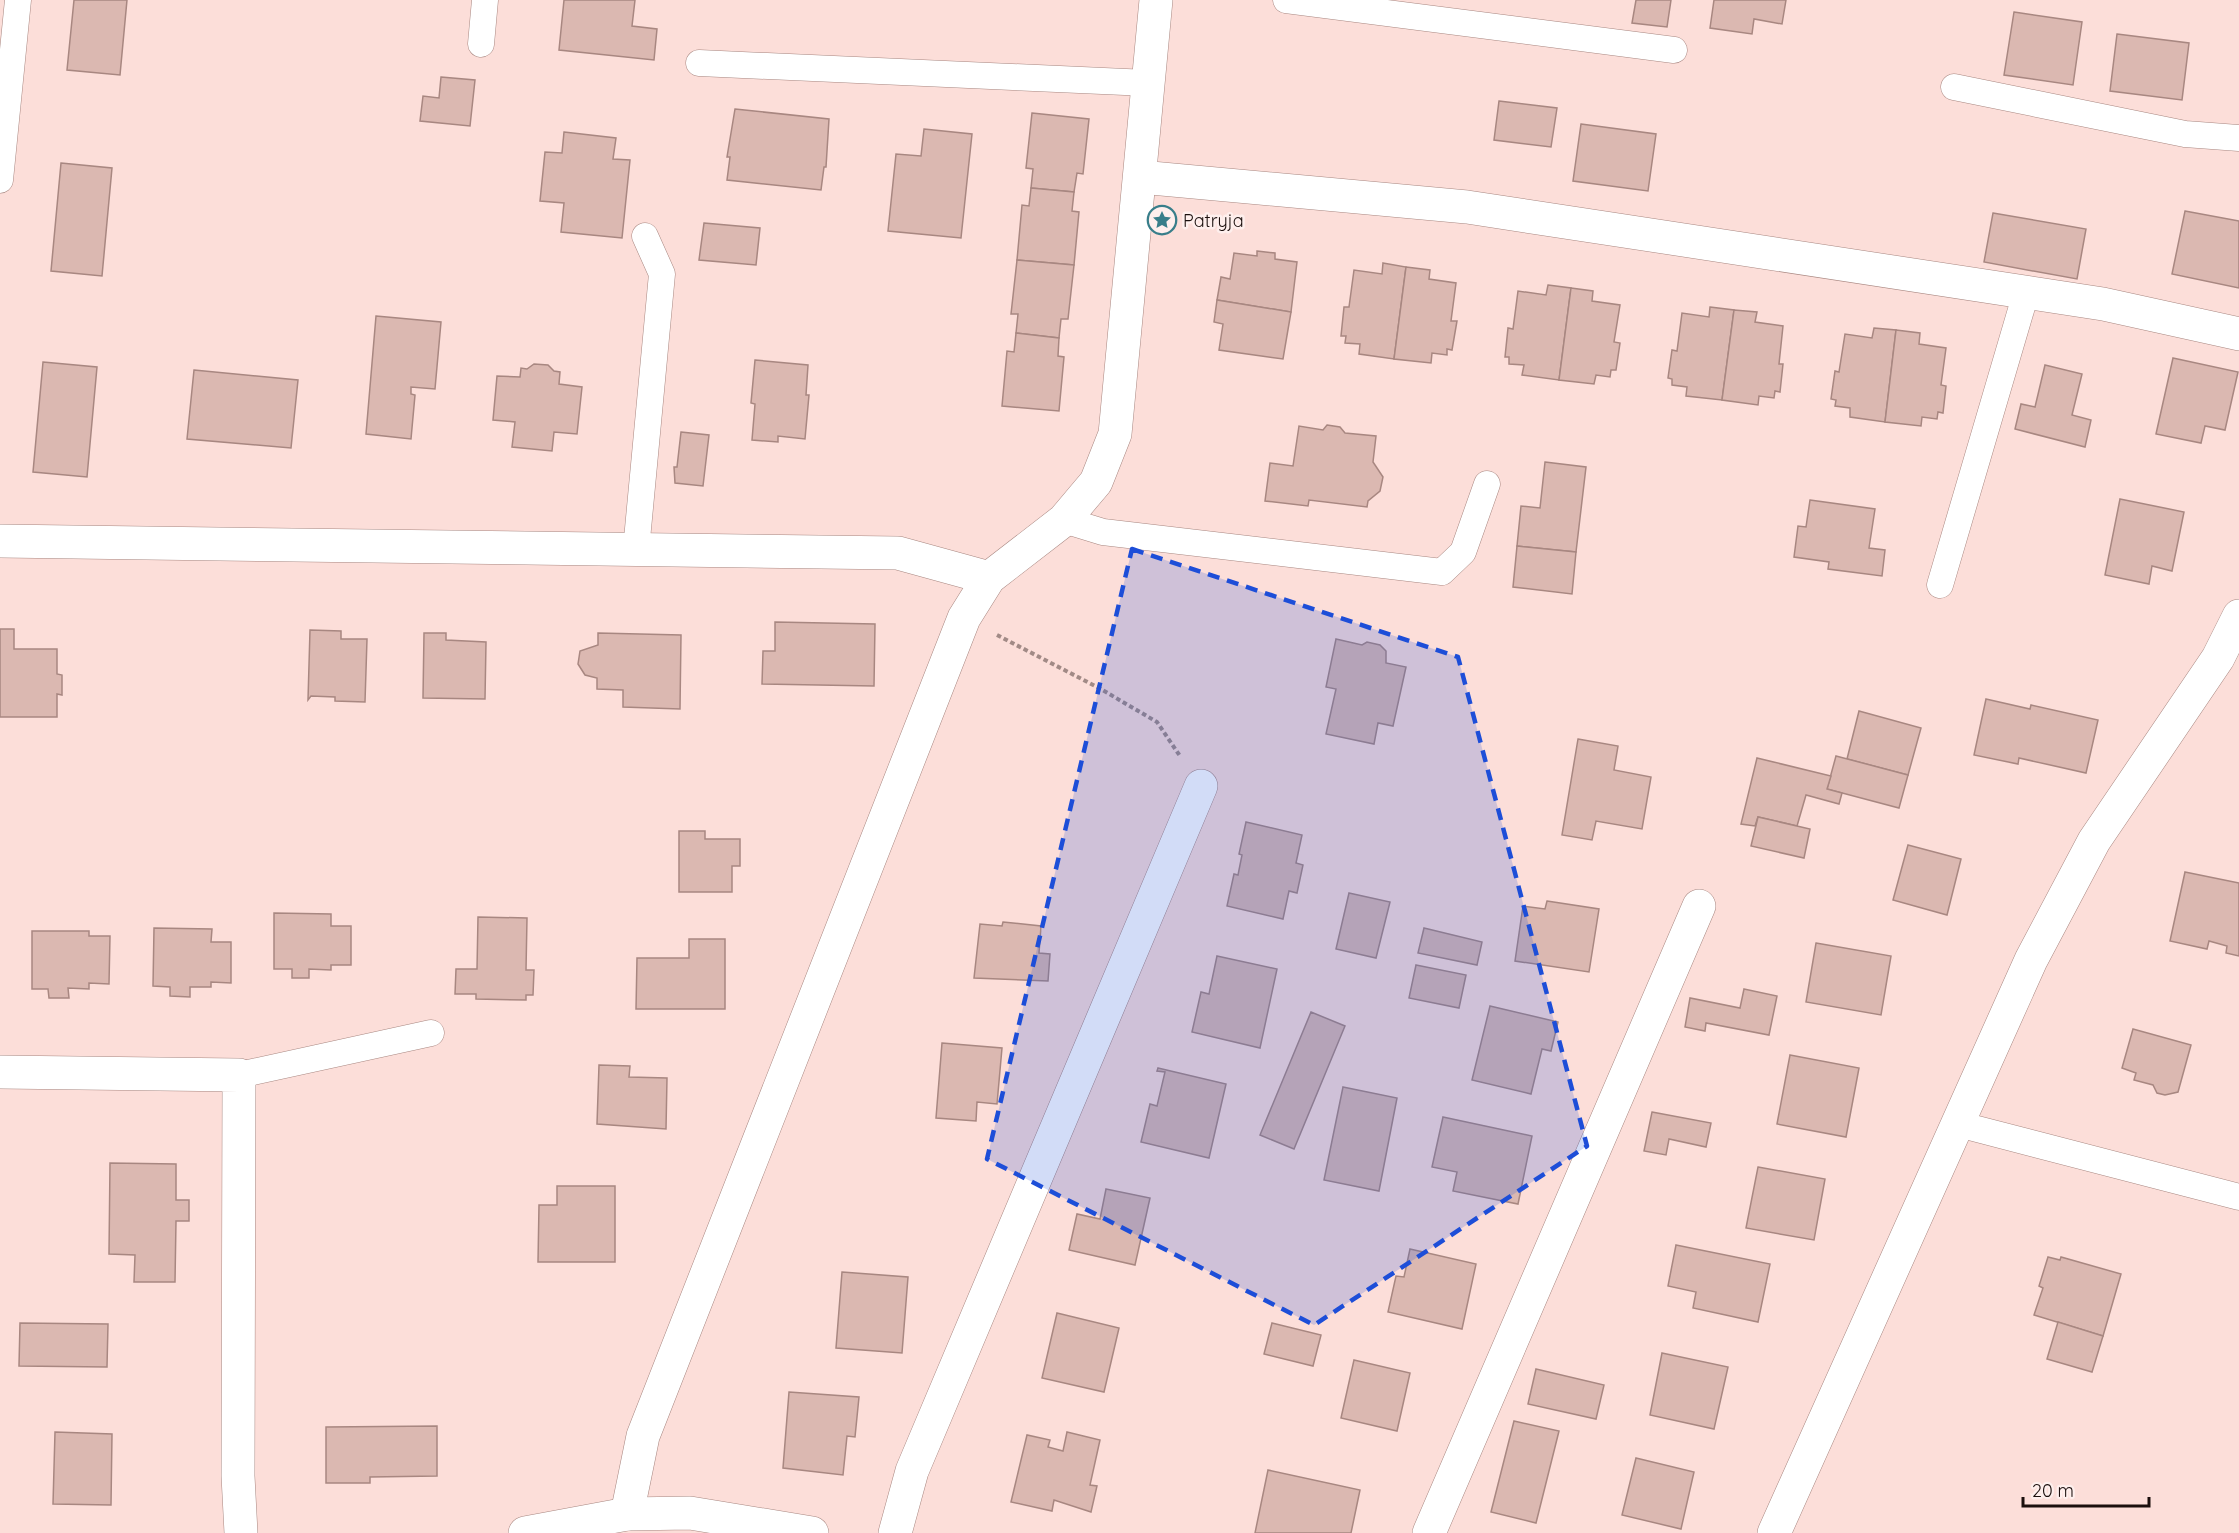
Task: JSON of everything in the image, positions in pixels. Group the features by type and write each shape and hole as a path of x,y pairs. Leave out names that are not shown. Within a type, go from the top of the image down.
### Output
{"street":[{"path":"627,1514 643,1436 964,618 989,578 1064,520 1096,482 1115,434 1156,0"},
{"path":"1140,177 1467,207 2103,304 2239,334"},
{"path":"0,541 898,553 989,578"},
{"path":"1774,1533 2031,960 2094,841 2218,658 2239,616"},
{"path":"895,1533 912,1471 1201,786"},
{"path":"1429,1533 1699,906"},
{"path":"0,1072 239,1075 238,1476 242,1533"},
{"path":"525,1533 627,1514 690,1513 812,1533"}],"lane":[{"path":"0,180 18,0"},
{"path":"481,44 485,0"},
{"path":"1286,0 1674,50"},
{"path":"699,63 1148,83"},
{"path":"1954,87 2185,134 2239,138"},
{"path":"636,550 662,274 645,236"},
{"path":"1940,585 2026,292"},
{"path":"1064,520 1103,532 1442,572 1463,552 1487,484"},
{"path":"239,1075 430,1032"},
{"path":"1958,1124 2239,1197"}],"path":[{"path":"964,618 1099,688 1157,722 1201,786"}],"highlighted area":[{"path":"1132,549 1458,657 1587,1146 1314,1325 987,1159"}],"building":[{"path":"74,0 127,0 120,75 67,70"},
{"path":"564,0 635,0 632,26 657,29 654,60 559,50"},
{"path":"1636,0 1671,0 1667,27 1632,23"},
{"path":"1714,0 1786,0 1782,24 1754,19 1752,34 1710,28"},
{"path":"2014,12 2082,22 2073,85 2004,75"},
{"path":"2117,34 2189,43 2182,100 2110,91"},
{"path":"441,77 475,80 470,126 420,121 423,96 439,98"},
{"path":"1499,101 1557,108 1551,147 1494,140"},
{"path":"735,109 829,119 826,167 824,167 821,190 727,180 730,157 727,157"},
{"path":"1032,113 1089,119 1083,174 1077,173 1074,192 1031,188 1033,169 1026,168"},
{"path":"1581,124 1656,134 1648,191 1573,181"},
{"path":"924,129 972,134 961,238 888,231 896,154 921,156"},
{"path":"564,132 616,138 613,159 630,160 622,238 561,232 564,203 540,201 545,152 562,153"},
{"path":"61,163 112,168 102,276 51,271"},
{"path":"1031,188 1074,192 1072,211 1079,212 1074,265 1017,260 1022,205 1029,206"},
{"path":"2185,211 2239,221 2239,288 2172,274"},
{"path":"1993,213 2086,229 2077,279 1984,262"},
{"path":"704,223 760,228 756,265 699,260"},
{"path":"1257,251 1275,253 1275,259 1297,262 1291,312 1217,300 1221,277 1230,279 1234,253 1257,256"},
{"path":"1017,260 1074,265 1068,319 1061,319 1059,338 1016,333 1018,314 1011,314"},
{"path":"1383,263 1406,267 1394,359 1359,354 1360,344 1345,343 1346,336 1341,336 1344,307 1349,307 1354,270 1382,274"},
{"path":"1406,267 1430,270 1429,279 1456,283 1451,321 1457,321 1452,350 1447,349 1447,355 1432,353 1431,363 1394,359"},
{"path":"1548,285 1571,288 1559,380 1522,375 1524,365 1509,364 1509,357 1505,357 1508,328 1513,329 1518,291 1546,295"},
{"path":"1571,288 1593,291 1592,301 1620,305 1614,342 1620,343 1616,370 1611,370 1610,377 1596,375 1594,384 1559,380"},
{"path":"1217,300 1291,312 1283,359 1219,350 1223,324 1214,322"},
{"path":"1710,307 1734,310 1722,400 1686,396 1687,387 1672,385 1672,379 1668,378 1672,350 1677,351 1682,313 1709,317"},
{"path":"1734,310 1757,312 1755,322 1783,326 1779,364 1783,364 1780,392 1775,391 1774,398 1759,396 1758,405 1722,400"},
{"path":"376,316 441,322 435,389 411,387 411,394 415,395 411,439 366,434"},
{"path":"1874,328 1896,330 1885,422 1850,417 1850,408 1835,406 1836,400 1831,399 1835,371 1839,372 1845,334 1872,338"},
{"path":"1896,330 1920,333 1919,344 1946,348 1941,385 1946,386 1943,413 1938,412 1937,419 1922,417 1921,426 1885,422"},
{"path":"1016,333 1059,338 1058,356 1064,357 1059,411 1002,406 1007,351 1014,352"},
{"path":"2173,358 2238,372 2225,430 2205,426 2201,443 2156,434"},
{"path":"755,360 808,365 806,395 809,395 805,439 778,436 778,442 752,440 755,404 751,403"},
{"path":"43,362 97,367 87,477 33,472"},
{"path":"534,364 548,365 554,371 560,372 559,384 582,387 577,434 554,432 552,451 512,447 515,422 493,420 497,376 520,377 521,368 527,369"},
{"path":"2045,365 2082,374 2072,415 2091,420 2085,447 2015,429 2021,404 2035,407"},
{"path":"194,370 298,380 291,448 187,439"},
{"path":"1327,425 1340,427 1345,433 1376,436 1373,462 1383,477 1380,491 1368,501 1367,507 1309,500 1308,506 1265,501 1270,463 1293,466 1299,426 1323,430"},
{"path":"681,432 709,435 703,486 675,483 674,467 677,467"},
{"path":"1545,462 1586,467 1576,552 1517,546 1521,506 1540,508"},
{"path":"2120,499 2184,512 2172,571 2152,566 2149,584 2105,575"},
{"path":"1810,500 1875,509 1869,548 1885,550 1882,576 1828,569 1829,562 1794,557 1798,526 1806,527"},
{"path":"1517,546 1576,552 1572,594 1513,587"},
{"path":"775,622 875,624 874,686 762,684 763,651 775,651"},
{"path":"0,629 14,629 14,649 57,649 57,674 62,675 62,695 57,694 57,717 0,717"},
{"path":"310,630 341,631 341,639 367,639 365,702 335,701 335,697 311,696 308,700"},
{"path":"424,633 446,633 446,640 486,642 485,699 423,698"},
{"path":"598,633 681,635 680,709 623,707 623,690 597,689 597,678 585,675 578,664 580,651 598,645"},
{"path":"1336,639 1362,645 1367,642 1380,645 1386,651 1386,663 1406,667 1393,726 1378,723 1374,744 1326,734 1336,689 1326,687"},
{"path":"1986,699 2030,709 2031,705 2098,720 2086,773 2019,758 2018,764 1974,755"},
{"path":"1859,711 1921,728 1908,775 1847,759"},
{"path":"1578,739 1618,746 1614,770 1651,777 1642,829 1596,821 1592,840 1562,835"},
{"path":"1836,756 1908,775 1899,808 1827,789"},
{"path":"1757,758 1831,776 1827,789 1842,793 1839,804 1806,795 1797,826 1758,817 1755,826 1741,824"},
{"path":"1758,817 1810,829 1804,858 1751,846"},
{"path":"1246,822 1302,835 1296,863 1303,865 1297,893 1289,891 1283,919 1227,906 1234,874 1238,875 1242,855 1239,854"},
{"path":"679,831 705,831 705,839 740,839 740,866 732,866 732,892 679,892"},
{"path":"1908,845 1961,859 1947,915 1893,900"},
{"path":"2185,872 2239,883 2239,956 2226,953 2227,946 2209,941 2207,949 2170,941"},
{"path":"1349,893 1390,902 1376,958 1336,949"},
{"path":"1547,901 1599,909 1589,972 1515,961 1523,906 1545,909"},
{"path":"274,913 331,914 331,926 351,926 351,965 331,965 331,970 309,969 309,978 292,978 292,969 274,969"},
{"path":"478,917 527,918 526,970 534,970 533,995 526,995 526,1000 476,999 476,994 455,994 456,969 477,969"},
{"path":"1003,922 1041,926 1039,953 1050,954 1048,981 974,978 980,924 1002,926"},
{"path":"154,928 212,929 211,942 231,942 231,983 211,982 211,987 190,987 190,997 170,996 170,987 153,986"},
{"path":"1424,928 1482,942 1477,965 1418,953"},
{"path":"32,931 89,931 89,936 110,936 109,984 89,983 89,989 68,988 69,998 49,998 48,989 32,989"},
{"path":"689,939 725,939 725,1009 636,1009 637,958 689,958"},
{"path":"1816,943 1891,956 1881,1015 1806,1002"},
{"path":"1217,956 1277,969 1260,1048 1192,1032 1201,992 1209,994"},
{"path":"1416,965 1466,975 1459,1008 1409,998"},
{"path":"1744,989 1777,996 1769,1035 1706,1023 1705,1031 1685,1027 1690,998 1740,1008"},
{"path":"1490,1006 1558,1022 1551,1051 1542,1049 1531,1094 1472,1080"},
{"path":"1311,1012 1345,1026 1294,1149 1260,1135"},
{"path":"2133,1029 2191,1045 2178,1092 2165,1095 2157,1093 2153,1085 2134,1080 2136,1073 2122,1068"},
{"path":"942,1043 1002,1048 997,1104 977,1102 976,1121 936,1118"},
{"path":"1790,1055 1859,1068 1846,1137 1777,1124"},
{"path":"599,1065 630,1066 629,1077 667,1078 666,1129 597,1124"},
{"path":"1158,1068 1226,1084 1209,1158 1141,1142 1150,1104 1157,1106 1165,1072 1157,1071"},
{"path":"1343,1087 1397,1098 1379,1191 1324,1180"},
{"path":"1652,1112 1711,1123 1706,1147 1669,1139 1666,1155 1644,1151"},
{"path":"1443,1117 1532,1136 1518,1204 1453,1191 1457,1172 1432,1167"},
{"path":"110,1163 176,1164 176,1200 189,1200 189,1221 176,1221 175,1282 134,1282 135,1255 109,1254"},
{"path":"1758,1167 1825,1179 1814,1240 1746,1228"},
{"path":"557,1186 615,1186 615,1262 538,1262 539,1205 557,1205"},
{"path":"1106,1189 1150,1198 1135,1265 1069,1250 1077,1214 1100,1219"},
{"path":"1676,1245 1770,1264 1758,1322 1693,1308 1696,1292 1668,1286"},
{"path":"1410,1249 1476,1264 1462,1329 1388,1312 1396,1276 1404,1277"},
{"path":"2048,1257 2060,1260 2061,1257 2121,1274 2103,1336 2034,1315 2043,1288 2039,1286"},
{"path":"842,1272 908,1277 902,1353 836,1348"},
{"path":"1057,1313 1119,1328 1104,1392 1042,1378"},
{"path":"2058,1322 2103,1336 2092,1372 2047,1359"},
{"path":"20,1323 108,1324 107,1367 19,1366"},
{"path":"1272,1323 1321,1335 1313,1366 1264,1354"},
{"path":"1662,1353 1728,1367 1714,1429 1650,1415"},
{"path":"1354,1360 1410,1373 1397,1431 1341,1418"},
{"path":"1536,1369 1604,1385 1596,1419 1528,1404"},
{"path":"789,1392 859,1397 855,1437 847,1436 843,1475 783,1468"},
{"path":"1514,1421 1559,1431 1536,1523 1491,1512"},
{"path":"437,1426 437,1476 370,1477 370,1483 326,1483 326,1427"},
{"path":"55,1432 112,1434 111,1505 53,1504"},
{"path":"1067,1432 1100,1440 1090,1485 1097,1486 1091,1512 1054,1500 1052,1511 1011,1502 1027,1435 1050,1440 1048,1447 1063,1451"},
{"path":"1636,1458 1694,1472 1681,1529 1622,1515"},
{"path":"1268,1470 1360,1490 1351,1533 1255,1533"}],"place":[{"name":"Patryja","path":"1162,220"}]}
